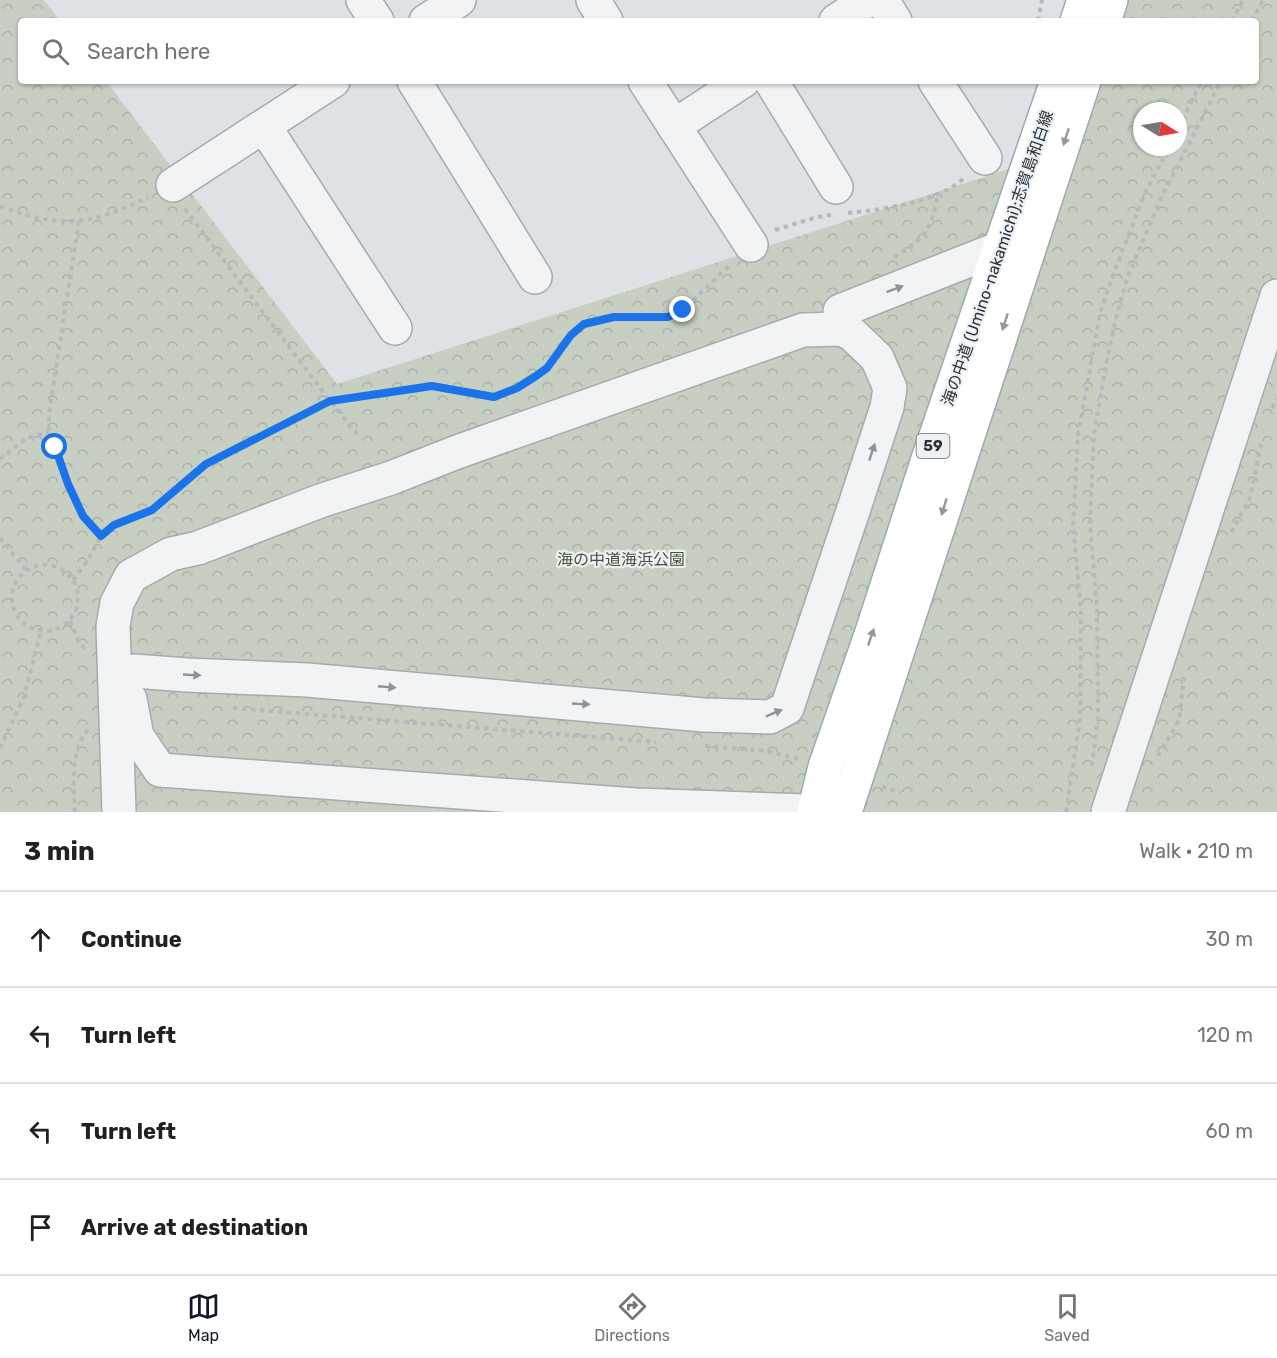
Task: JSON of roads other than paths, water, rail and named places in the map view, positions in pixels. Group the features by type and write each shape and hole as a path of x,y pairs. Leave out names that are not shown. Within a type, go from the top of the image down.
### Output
{"main road":[{"path":"1078,18 1084,0"},
{"path":"1105,18 1111,0"},
{"name":"海の中道 (Umino-nakamichi);志賀島和白線","path":"825,810 825,767 1056,84"},
{"name":"海の中道 (Umino-nakamichi);志賀島和白線","path":"825,810 857,778 1083,84"}],"street":[{"path":"363,0 375,18"},
{"path":"431,18 459,0"},
{"path":"593,0 604,18"},
{"path":"841,18 868,0"},
{"path":"882,0 893,18"},
{"path":"173,185 328,84"},
{"path":"416,84 536,277"},
{"path":"647,84 751,245"},
{"path":"674,126 738,84"},
{"path":"773,84 836,187"},
{"path":"937,84 985,158"},
{"path":"264,126 395,328"},
{"path":"118,797 113,626 117,603 131,576 171,555 198,548 320,501 391,478 457,452 802,330 840,320 1000,248"},
{"path":"1108,812 1277,296"},
{"path":"134,671 307,680 704,715 770,717 787,708 887,407 890,388 877,358 840,320"},
{"path":"113,644 134,671 130,700 137,736 160,770"},
{"path":"118,797 160,770 531,798 640,809 825,810 828,799 837,785 878,668 901,644"},
{"path":"118,797 176,793 355,807 484,811 531,798"}],"park label":[{"name":"海の中道海浜公園","path":"621,559"}]}
